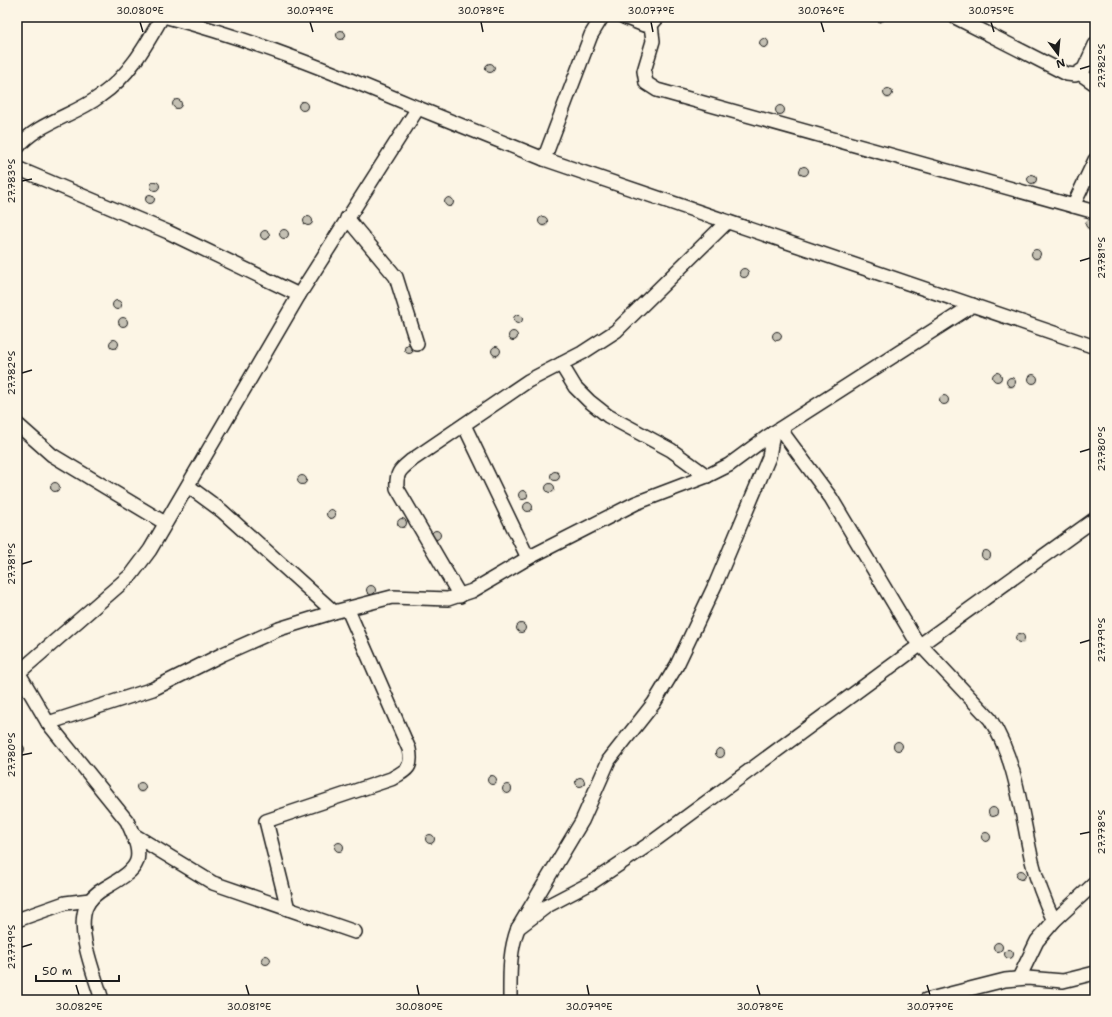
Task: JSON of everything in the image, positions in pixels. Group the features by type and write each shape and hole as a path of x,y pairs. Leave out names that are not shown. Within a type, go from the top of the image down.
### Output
{"street":[{"path":"17,148 37,130 100,97 120,79 142,53 162,17"},
{"path":"167,17 223,32 323,68 544,159 1095,348"},
{"path":"544,159 590,35 602,17"},
{"path":"624,17 644,25 655,21 653,41 644,77 649,87 1095,212"},
{"path":"955,17 1068,74 1079,73 1095,84"},
{"path":"1079,73 1086,66 1095,44"},
{"path":"102,1000 84,940 83,928 85,908 94,895 128,874 135,867 138,861 134,835 126,821 48,723 18,672 132,574 150,550 299,296 418,108"},
{"path":"1073,206 1095,160"},
{"path":"17,168 168,232 299,296"},
{"path":"347,218 396,277 417,344"},
{"path":"460,596 398,488 397,477 400,470 412,460 528,381 561,364 616,331 727,222"},
{"path":"48,723 153,690 278,629 334,612 348,610 392,597 402,596 427,599 448,599 472,591 528,558 636,503 707,476 729,465 776,431 973,306"},
{"path":"561,364 575,387 608,416 671,450 707,476"},
{"path":"17,424 52,455 165,523"},
{"path":"464,425 528,558"},
{"path":"776,431 831,498 906,627 920,645 990,719 1000,734 1012,769 1039,886 1054,921"},
{"path":"510,1000 510,958 512,943 518,928 582,821 609,760 654,703 678,665 713,589 769,457 776,431"},
{"path":"188,486 222,511 334,612"},
{"path":"518,928 547,906 590,883 651,843 920,645 1095,519"},
{"path":"288,909 266,821 391,779 406,770 410,764 409,748 348,610"},
{"path":"134,835 213,882 355,932"},
{"path":"1019,978 1037,941 1054,921 1095,883"},
{"path":"17,920 65,904 90,900"},
{"path":"926,1000 1005,980 1019,978 1063,982 1093,976"}],"building":[{"path":"875,17 884,17 882,21 879,22"},
{"path":"341,30 346,35 341,40 336,35"},
{"path":"764,38 769,43 764,48 759,43"},
{"path":"490,63 495,68 490,73 485,68"},
{"path":"888,88 893,93 888,98 883,93"},
{"path":"177,99 182,104 177,109 172,104"},
{"path":"303,101 308,106 303,111 298,106"},
{"path":"780,105 785,110 780,115 775,110"},
{"path":"804,166 809,171 804,176 799,171"},
{"path":"1032,174 1037,179 1032,184 1027,179"},
{"path":"155,181 160,186 155,191 150,186"},
{"path":"150,194 155,199 150,204 145,199"},
{"path":"449,197 454,202 449,207 444,202"},
{"path":"308,216 313,221 308,226 303,221"},
{"path":"543,216 548,221 543,226 538,221"},
{"path":"1090,219 1095,224 1090,229 1085,224"},
{"path":"284,229 289,234 284,239 279,234"},
{"path":"265,230 270,235 265,240 260,235"},
{"path":"1036,249 1041,254 1036,259 1031,254"},
{"path":"17,254 21,259 17,263"},
{"path":"744,268 749,273 744,278 739,273"},
{"path":"117,300 122,305 117,310 112,305"},
{"path":"518,314 523,319 518,324 513,319"},
{"path":"123,317 128,322 123,327 118,322"},
{"path":"513,331 518,336 513,341 508,336"},
{"path":"777,331 782,336 777,341 772,336"},
{"path":"114,339 119,344 114,349 109,344"},
{"path":"409,344 414,349 409,354 404,349"},
{"path":"496,346 501,351 496,356 491,351"},
{"path":"997,372 1002,377 997,382 992,377"},
{"path":"1033,374 1038,379 1033,384 1028,379"},
{"path":"1011,377 1016,382 1011,387 1006,382"},
{"path":"944,395 949,400 944,405 939,400"},
{"path":"555,471 560,476 555,481 550,476"},
{"path":"302,475 307,480 302,485 297,480"},
{"path":"55,482 60,487 55,492 50,487"},
{"path":"550,483 555,488 550,493 545,488"},
{"path":"523,490 528,495 523,500 518,495"},
{"path":"528,502 533,507 528,512 523,507"},
{"path":"331,509 336,514 331,519 326,514"},
{"path":"402,518 407,523 402,528 397,523"},
{"path":"434,531 438,531 440,535 438,539 434,539 432,537 432,533"},
{"path":"986,550 991,555 986,560 981,555"},
{"path":"371,585 376,590 371,595 366,590"},
{"path":"521,623 526,628 521,633 516,628"},
{"path":"1020,633 1025,638 1020,643 1015,638"},
{"path":"898,741 903,746 898,751 893,746"},
{"path":"18,745 22,745 24,749 22,753 18,753 16,751 16,747"},
{"path":"720,748 725,753 720,758 715,753"},
{"path":"492,775 497,780 492,785 487,780"},
{"path":"580,777 585,782 580,787 575,782"},
{"path":"141,782 146,787 141,792 136,787"},
{"path":"507,784 512,789 507,794 502,789"},
{"path":"993,807 998,812 993,817 988,812"},
{"path":"986,832 991,837 986,842 981,837"},
{"path":"430,834 435,839 430,844 425,839"},
{"path":"339,842 344,847 339,852 334,847"},
{"path":"1021,870 1026,875 1021,880 1016,875"},
{"path":"998,942 1003,947 998,952 993,947"},
{"path":"1009,949 1014,954 1009,959 1004,954"},
{"path":"266,955 271,960 266,965 261,960"}]}
